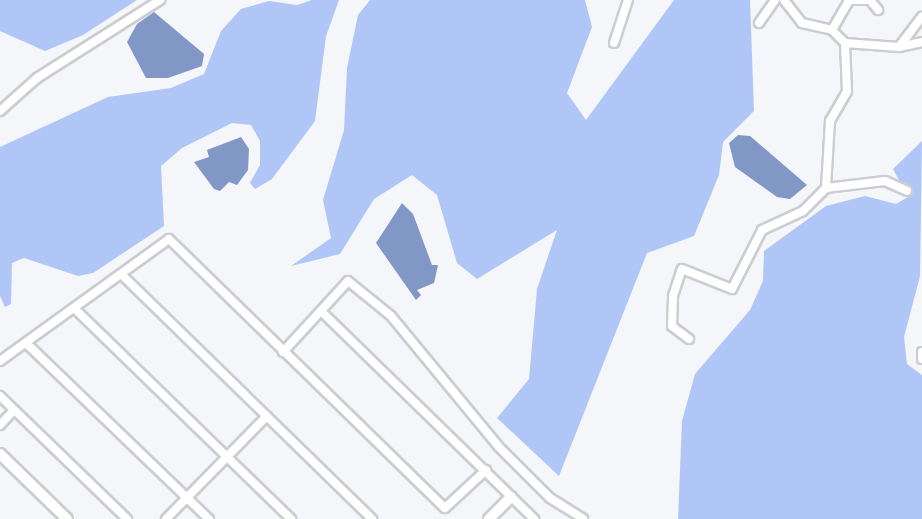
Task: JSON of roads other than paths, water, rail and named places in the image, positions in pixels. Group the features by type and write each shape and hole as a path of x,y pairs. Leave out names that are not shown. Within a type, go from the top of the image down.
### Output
{"street":[{"path":"0,111 37,78 160,0"},
{"path":"614,43 628,0"},
{"path":"759,23 776,0"},
{"path":"784,0 802,23 832,30 845,42 899,47 922,42"},
{"path":"832,30 849,0 869,0 878,10"},
{"path":"899,47 922,17"},
{"path":"826,188 830,121 847,91 845,42"},
{"path":"689,339 672,327 673,296 682,269 732,289 762,230 803,211 826,188 885,182 907,191"},
{"path":"0,362 169,239 445,508 486,470"},
{"path":"121,274 372,519"},
{"path":"283,352 348,282 391,316 499,447 550,498 583,519"},
{"path":"74,308 291,519"},
{"path":"321,311 534,519"},
{"path":"26,343 209,519"},
{"path":"922,352 922,359"},
{"path":"0,396 127,519"},
{"path":"0,425 13,411"},
{"path":"166,519 267,416"},
{"path":"0,454 67,519"},
{"path":"489,519 511,497"}]}
